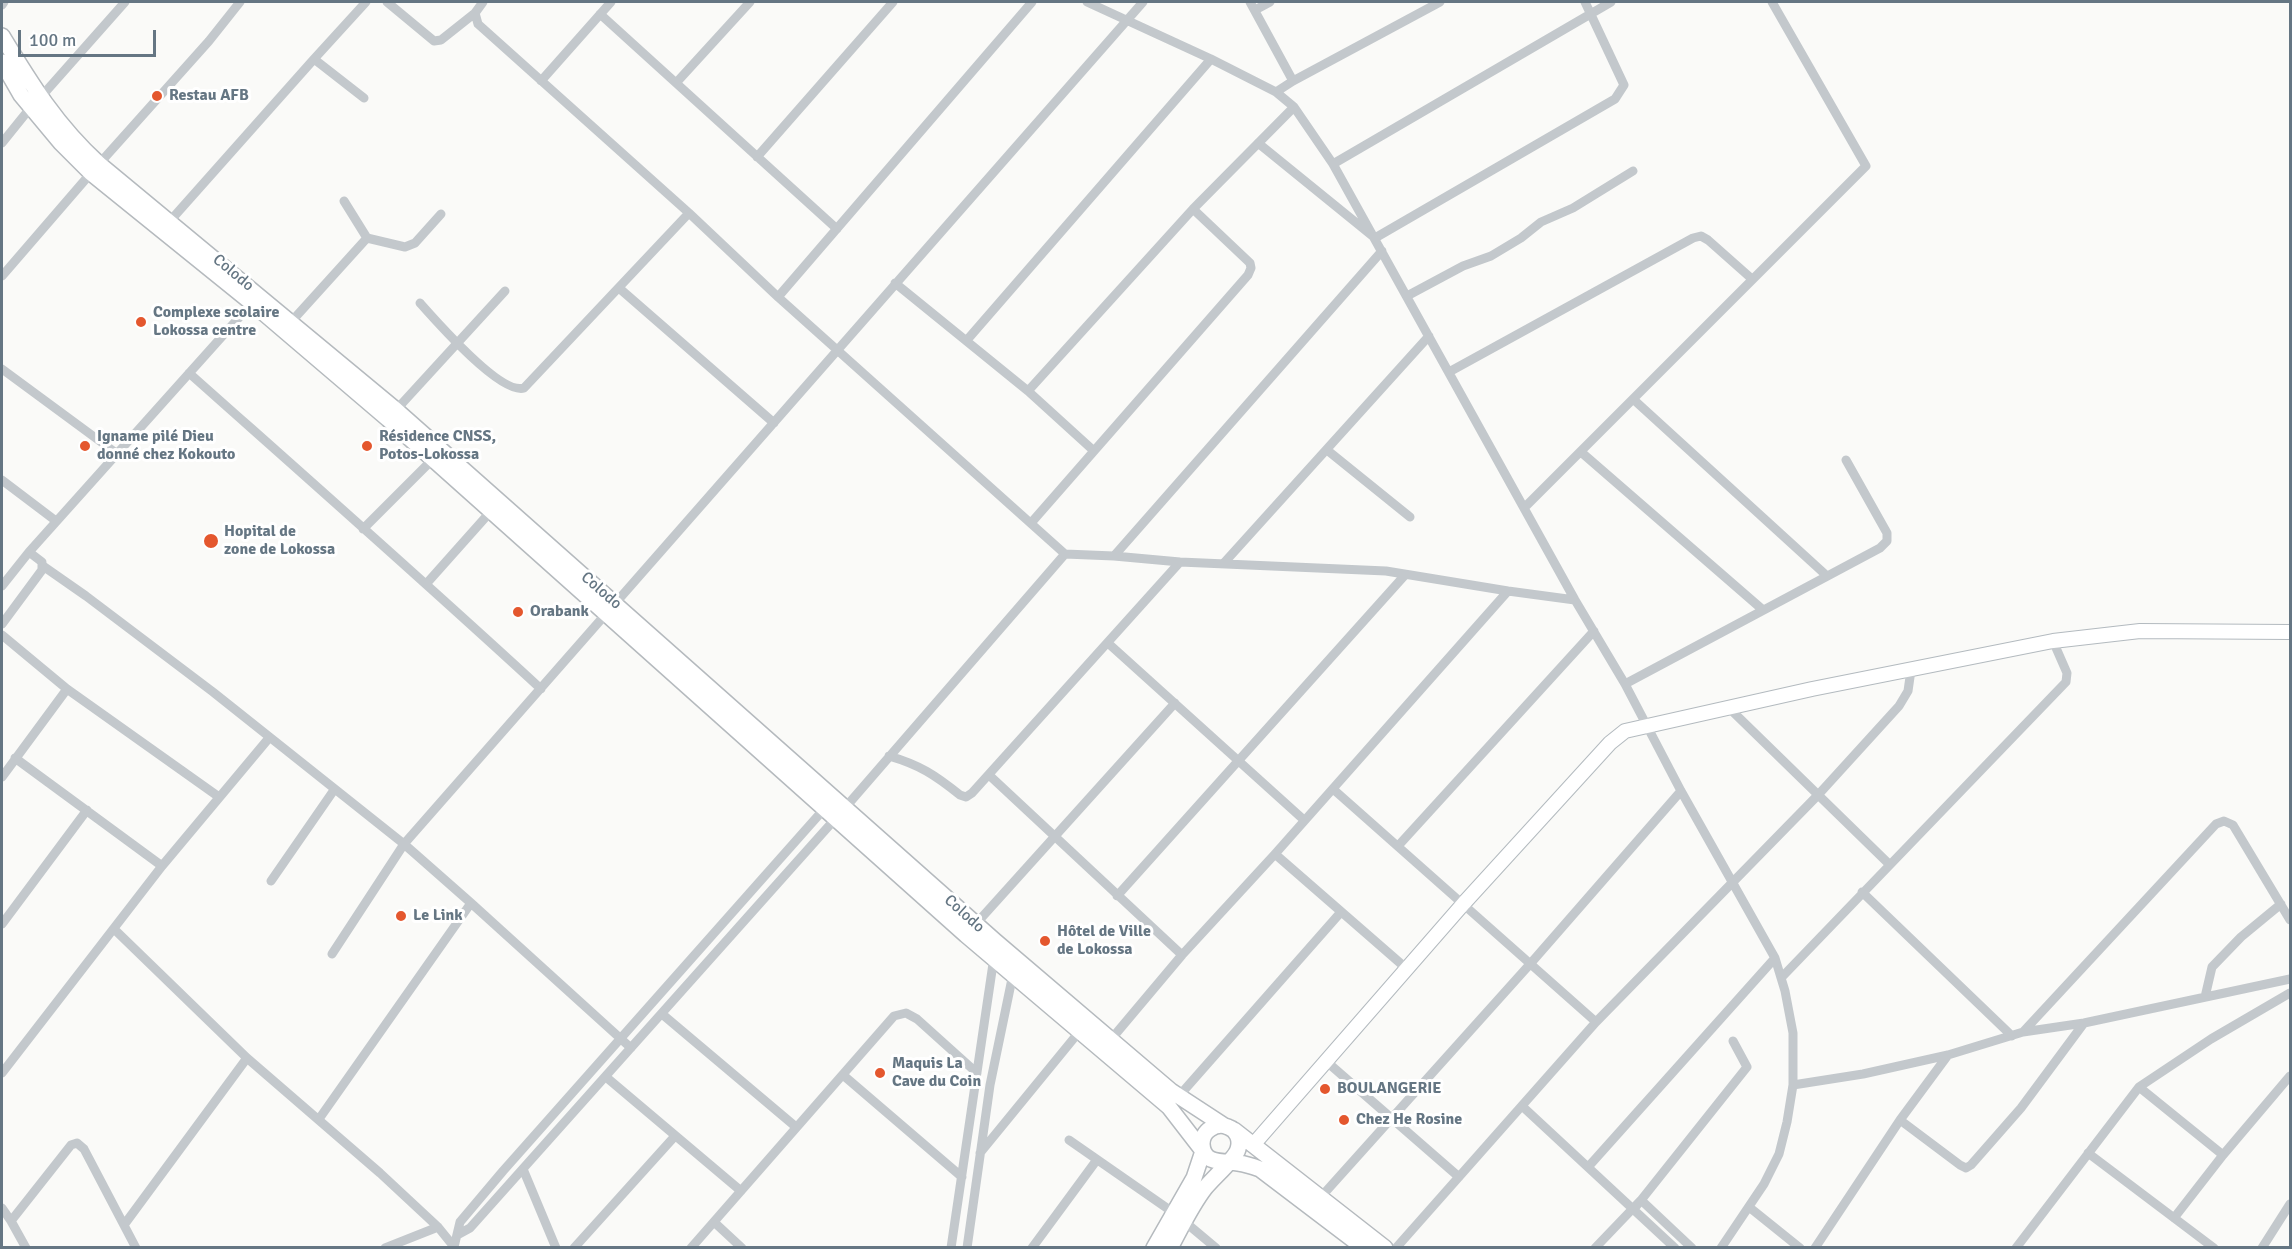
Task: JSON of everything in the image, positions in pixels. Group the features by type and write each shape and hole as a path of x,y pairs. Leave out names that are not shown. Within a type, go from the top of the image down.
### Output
{"main road":[{"name":"Colodo","path":"2,36 35,103"},
{"name":"Colodo","path":"2,62 35,103 64,129 95,169 492,510 612,609"},
{"name":"Colodo","path":"95,169 170,221 396,410 835,812 1107,1044 1179,1096 1253,1145 1385,1248"},
{"path":"1253,1145 1464,903 1618,735 1625,731 1728,707 2053,641 2140,631 2290,632"},
{"name":"Colodo","path":"971,929 994,957 1079,1032 1107,1044 1169,1107 1203,1151"},
{"path":"1154,1248 1179,1217 1228,1161 1236,1155 1240,1146 1238,1137 1228,1127 1214,1126 1206,1132 1202,1141 1203,1151 1179,1217 1170,1248"},
{"path":"1203,1151 1209,1159 1218,1163 1228,1161 1260,1169 1364,1248"}],"street":[{"path":"2,143 125,2"},
{"path":"2,276 210,41 240,2"},
{"path":"170,221 366,2"},
{"path":"387,2 434,41 441,40 476,13 483,2"},
{"path":"541,81 611,2"},
{"path":"676,83 750,2"},
{"path":"757,157 893,2"},
{"path":"778,297 1032,2"},
{"path":"1087,2 1211,59 1276,92 1294,107 1334,164 1575,600 1625,684 1681,791 1775,958 1793,1033 1793,1085 1779,1154 1764,1184 1721,1248"},
{"path":"332,954 404,844 542,690 1143,2"},
{"path":"1270,2 1252,6 1293,81"},
{"path":"1276,92 1440,2"},
{"path":"1375,238 1615,99 1624,86 1585,2"},
{"path":"1334,164 1611,2"},
{"path":"1524,508 1866,166 1772,2"},
{"path":"476,13 478,24 1065,554 1180,562 1386,571 1575,600"},
{"path":"600,14 837,229"},
{"path":"314,59 364,98"},
{"path":"967,340 1211,59"},
{"path":"1028,391 1193,209 1294,107"},
{"path":"1258,143 1375,238"},
{"path":"1407,296 1463,266 1491,256 1521,238 1541,222 1574,208 1634,171"},
{"path":"344,201 367,238 405,247 415,243 441,214"},
{"path":"1031,523 1248,275 1251,268 1250,263 1193,209"},
{"path":"420,303 457,344 508,385 518,390 524,388 689,213"},
{"path":"1449,372 1693,238 1701,236 1708,240 1752,279"},
{"path":"291,322 367,238"},
{"path":"1114,556 1382,251"},
{"path":"895,284 1028,391 1094,451"},
{"path":"619,288 774,423"},
{"path":"396,410 505,291"},
{"path":"2,586 116,453 252,303"},
{"path":"1223,564 1429,336"},
{"path":"2,369 116,453"},
{"path":"189,373 427,584 542,690"},
{"path":"1633,399 1827,576"},
{"path":"1327,450 1410,517"},
{"path":"1581,452 1763,610"},
{"path":"363,529 433,459"},
{"path":"1625,684 1880,548 1887,541 1887,533 1846,460"},
{"path":"2,480 56,521"},
{"path":"427,584 492,510"},
{"path":"29,552 42,562 43,566 213,692 404,844 631,1048"},
{"path":"455,1247 460,1222 620,1039 889,756 1065,554"},
{"path":"889,756 920,766 966,797 1109,644 1180,562"},
{"path":"2,624 43,566"},
{"path":"1117,896 1405,574"},
{"path":"1107,1044 1182,955 1275,854 1508,591"},
{"path":"1398,846 1594,631"},
{"path":"2,635 66,689 219,797"},
{"path":"1781,978 2066,682 2067,673 2053,641"},
{"path":"1109,644 1304,820"},
{"path":"1396,1248 1596,1022 1818,795 1905,698 1911,670"},
{"path":"2,777 66,689"},
{"path":"971,929 1175,703"},
{"path":"1728,707 1889,864"},
{"path":"2,1073 162,866 269,738"},
{"path":"15,758 162,866"},
{"path":"989,775 1182,955"},
{"path":"1333,789 1596,1022"},
{"path":"271,881 334,790"},
{"path":"1320,1198 1532,963 1681,791"},
{"path":"2,924 87,810"},
{"path":"459,1234 470,1228 606,1077 835,812"},
{"path":"2023,1032 2216,824 2224,821 2233,825 2290,920"},
{"path":"1275,854 1407,969"},
{"path":"1862,892 2012,1036"},
{"path":"319,1119 471,903"},
{"path":"2205,997 2212,967 2241,937 2281,904"},
{"path":"1179,1096 1341,912"},
{"path":"114,929 247,1058 319,1119 438,1227 455,1247"},
{"path":"951,1248 994,957"},
{"path":"1589,1166 1775,958"},
{"path":"967,1248 990,1084 1012,974"},
{"path":"1793,1085 1863,1074 1948,1055 2023,1032 2084,1023 2290,979"},
{"path":"2016,1248 2139,1087 2211,1039 2290,993"},
{"path":"692,1248 894,1016 906,1013 917,1019 977,1073"},
{"path":"662,1014 796,1127"},
{"path":"1900,1120 1960,1165 1966,1168 1971,1166 2021,1108 2084,1023"},
{"path":"980,1154 1079,1032"},
{"path":"1595,1248 1634,1209 1748,1066 1733,1041"},
{"path":"1815,1248 1900,1120 1948,1055"},
{"path":"124,1225 247,1058"},
{"path":"1327,1062 1459,1177"},
{"path":"843,1075 962,1177"},
{"path":"2174,1218 2223,1155 2290,1076"},
{"path":"606,1077 741,1191"},
{"path":"2139,1087 2223,1155"},
{"path":"1522,1106 1675,1248"},
{"path":"574,1248 675,1136"},
{"path":"1069,1140 1179,1217 1216,1248"},
{"path":"11,1221 70,1145 77,1143 84,1149 136,1248"},
{"path":"2088,1153 2214,1248"},
{"path":"1032,1248 1096,1161"},
{"path":"523,1169 556,1248"},
{"path":"1634,1209 1641,1200 1692,1248"},
{"path":"2262,1248 2290,1204"},
{"path":"1749,1207 1800,1248"},
{"path":"2,1208 26,1248"},
{"path":"714,1222 742,1248"},
{"path":"385,1248 438,1227"}],"place":[{"name":"Restau AFB","path":"157,96"},
{"name":"Complexe scolaire Lokossa centre","path":"141,322"},
{"name":"Igname pilé Dieu donné chez Kokouto","path":"85,446"},
{"name":"Résidence CNSS, Potos-Lokossa","path":"367,446"},
{"name":"Hopital de zone de Lokossa","path":"211,541"},
{"name":"Orabank","path":"518,612"},
{"name":"Le Link","path":"401,916"},
{"name":"Hôtel de Ville de Lokossa","path":"1045,941"},
{"name":"Maquis La Cave du Coin","path":"880,1073"},
{"name":"BOULANGERIE","path":"1325,1089"},
{"name":"Chez He Rosine","path":"1344,1120"}]}
